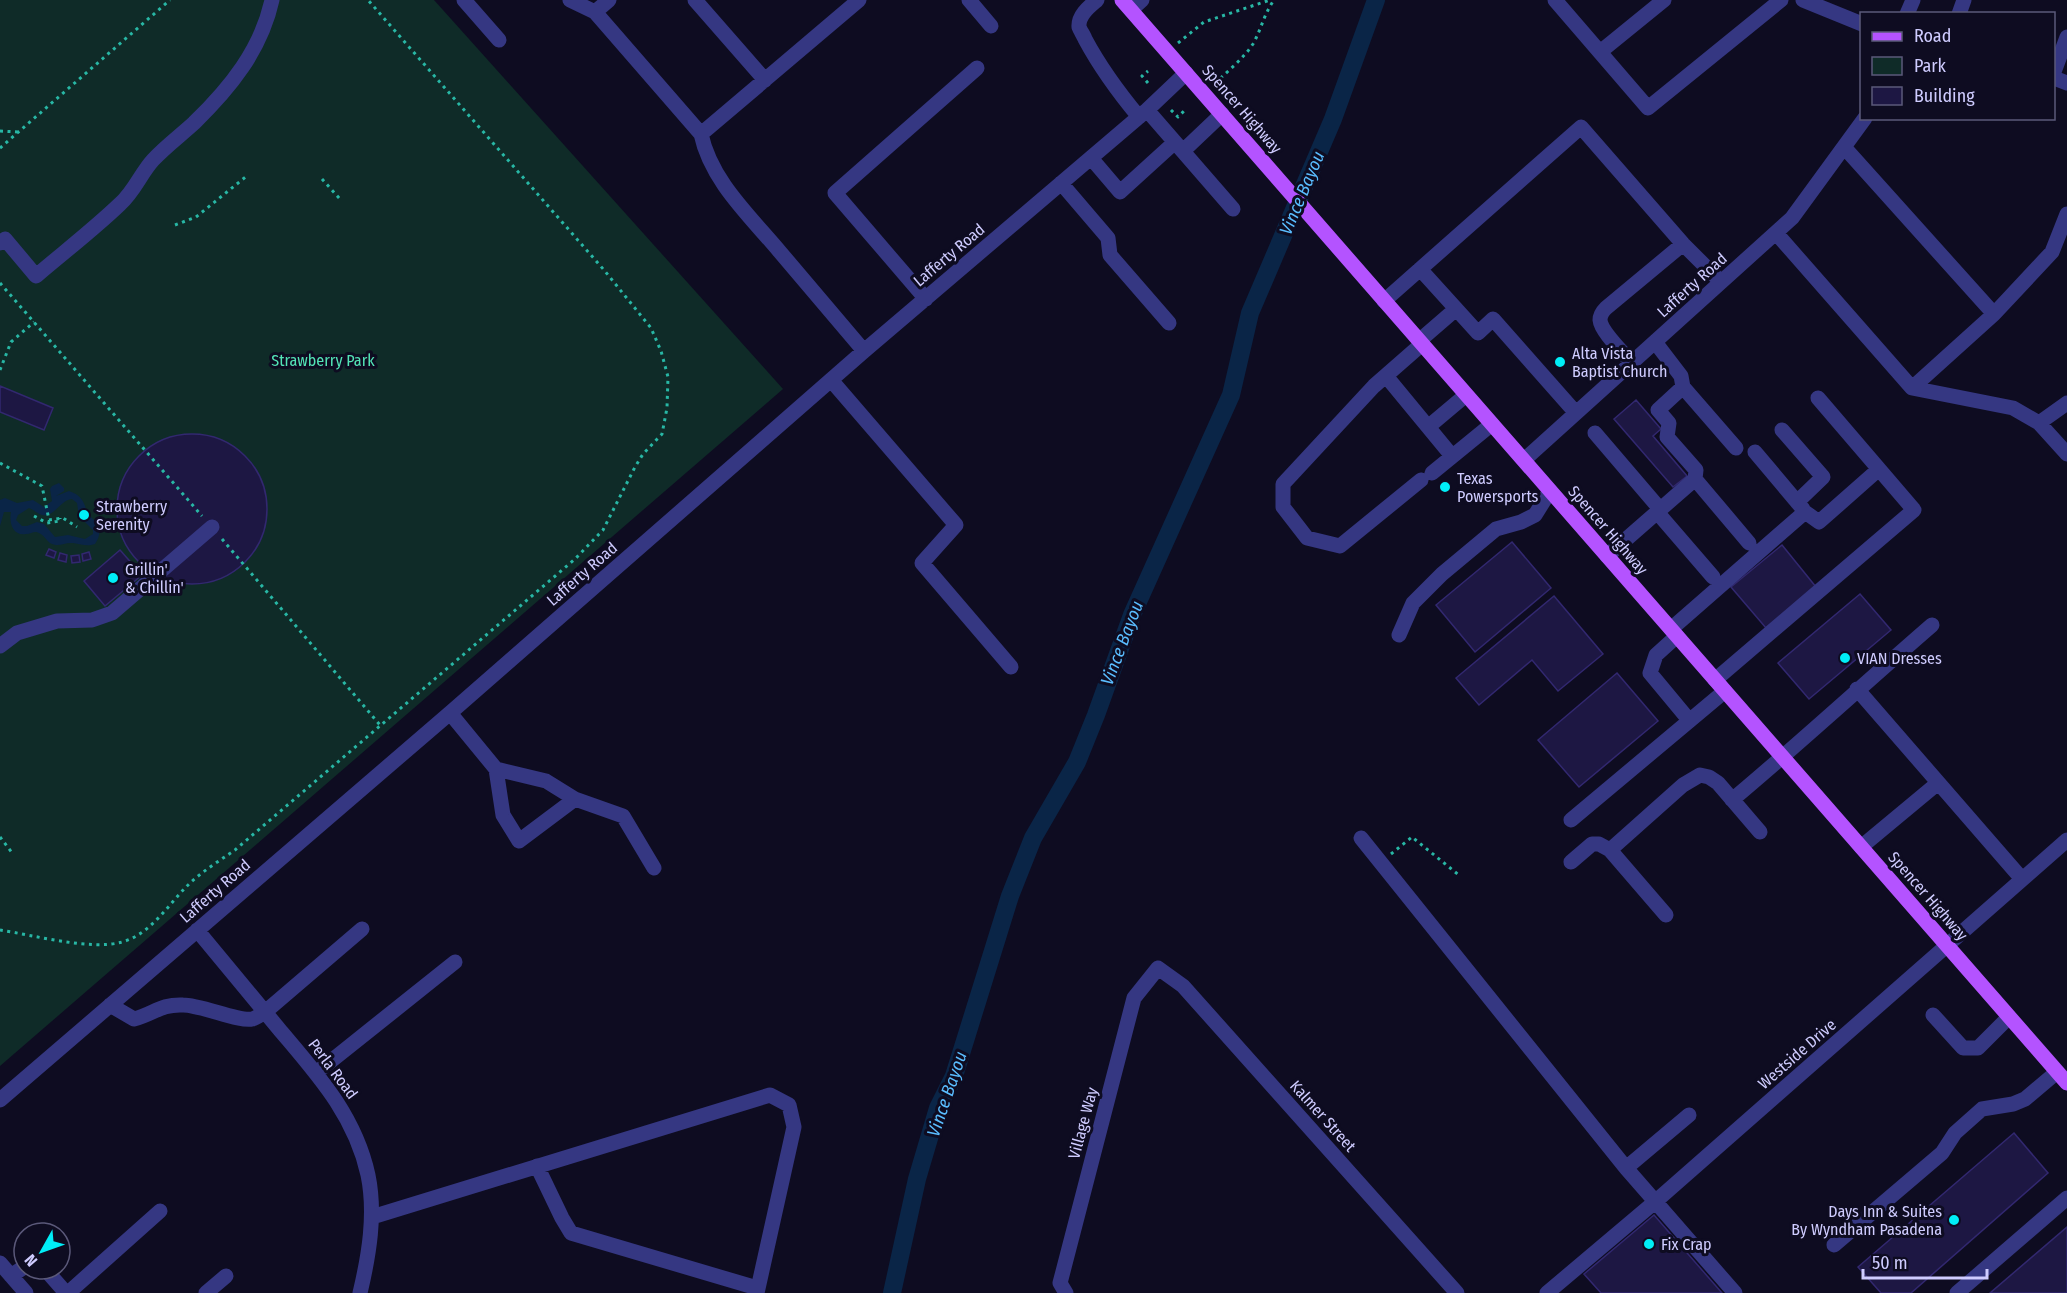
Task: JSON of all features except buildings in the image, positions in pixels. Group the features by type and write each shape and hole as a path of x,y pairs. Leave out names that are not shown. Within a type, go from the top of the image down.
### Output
{"main road":[{"name":"Spencer Highway","path":"1132,3 1186,73 2062,1077"}],"street":[{"path":"0,243 5,239 36,276 122,202 153,160 230,86 248,61 259,39 272,0"},
{"path":"464,0 499,40"},
{"path":"570,0 595,12 701,134 705,153 735,199 864,351"},
{"path":"595,12 609,0"},
{"path":"695,0 765,80"},
{"path":"701,134 859,0"},
{"path":"969,0 991,26"},
{"path":"1097,0 1087,8 1079,27 1116,89 1179,146 1233,208"},
{"path":"1555,0 1648,108 1781,0"},
{"path":"1600,52 1664,0"},
{"path":"1803,0 1860,23"},
{"path":"2055,69 2067,38"},
{"path":"926,299 835,193 977,68"},
{"name":"Lafferty Road","path":"0,1100 450,713 864,351 1143,114 1186,73"},
{"path":"1091,158 1120,192 1222,114"},
{"name":"Lafferty Road","path":"1524,460 1792,218 1864,120"},
{"path":"1384,301 1581,127 1683,244 1721,282"},
{"path":"1844,147 1994,314"},
{"path":"1061,183 1108,238 1110,255 1169,323"},
{"path":"1912,388 1994,314 2052,252 2067,214"},
{"path":"1776,233 1912,388 2013,408 2039,423 2067,454"},
{"path":"1632,363 1603,328 1600,321 1601,315 1606,308 1683,244"},
{"path":"1420,269 1478,333 1493,319 1576,413"},
{"path":"1456,309 1374,386 1283,484 1283,507 1307,538 1340,546 1492,424"},
{"path":"1655,342 1681,376 1683,387 1736,448"},
{"path":"1386,376 1452,456"},
{"path":"831,380 956,525 922,563 1011,667"},
{"path":"1607,556 1695,479 1696,470 1667,437 1669,423 1658,410 1683,387"},
{"path":"1428,427 1466,394"},
{"path":"1571,820 1689,720 1720,686 1914,510 1818,398"},
{"path":"2039,423 2067,403"},
{"path":"1689,720 1650,673 1656,655 1674,633 1801,507 1823,477 1782,430"},
{"path":"1595,433 1713,576"},
{"path":"1755,452 1801,507 1819,522 1879,469"},
{"path":"1695,479 1749,543"},
{"path":"1399,635 1413,603 1442,574 1496,529 1521,522 1535,515 1550,491"},
{"path":"0,646 17,633 57,621 92,620 112,613 212,527"},
{"path":"1732,800 1783,758 1932,625"},
{"path":"1857,690 2022,879"},
{"path":"450,713 496,769 503,815 519,841 575,799"},
{"path":"496,769 546,781 575,799 623,816 654,868"},
{"path":"1610,850 1683,784 1700,775 1709,777 1718,783 1760,832"},
{"path":"1861,847 1938,783"},
{"path":"1361,838 1626,1168 1735,1293"},
{"name":"Westside Drive","path":"1547,1293 1656,1201 2067,840"},
{"path":"1571,862 1592,844 1599,844 1610,850 1666,915"},
{"path":"110,1005 134,1019 164,1006 183,1005 207,1008 242,1019 252,1019 265,1012 362,929"},
{"name":"Perla Road","path":"197,930 316,1073 339,1103 355,1136 368,1176 372,1217 368,1261 360,1293"},
{"path":"316,1073 455,962"},
{"name":"Village Way","path":"1066,1293 1060,1283 1134,998 1158,968"},
{"name":"Kalmer Street","path":"1158,968 1184,986 1457,1293"},
{"path":"1933,1015 1963,1048 1978,1047 2009,1017"},
{"path":"1834,1245 1942,1153 1955,1133 1982,1109 2013,1104 2062,1077"},
{"path":"372,1217 537,1166 770,1095 789,1105 795,1127 757,1290 572,1233 562,1218 537,1166"},
{"path":"1626,1168 1689,1115"},
{"path":"1957,1293 2067,1198"},
{"path":"56,1281 67,1293 160,1211"},
{"path":"206,1293 226,1276"}],"path":[{"path":"0,148 170,0"},
{"path":"0,930 93,945 123,942 145,929 170,907 187,886 235,850 575,560 603,530 635,467 643,454 662,434 667,408 668,377 661,351 651,328 597,262 368,0"},
{"path":"1168,52 1204,22 1272,0"},
{"path":"1204,93 1254,43 1272,0"},
{"path":"1148,71 1142,76 1148,83"},
{"path":"1172,110 1178,117 1184,111"},
{"path":"0,131 18,132"},
{"path":"175,225 196,217 248,175"},
{"path":"322,179 340,199"},
{"path":"0,283 380,725"},
{"path":"0,369 11,342 34,322"},
{"path":"0,463 42,486 49,520 63,518 77,527"},
{"path":"34,516 47,523 60,521 59,518"},
{"path":"0,837 13,854"},
{"path":"1380,862 1412,837 1460,876"}],"green space":[{"name":"Strawberry Park","path":"0,0 434,0 783,389 0,1066"}],"water":[{"name":"Strawberry Serenity","path":"59,483 64,488 64,491 56,496 69,491 82,499 87,514 98,527 99,535 95,544 56,545 37,532 17,533 12,528 11,512 4,512 0,526 0,500 5,498 17,503 33,500 44,507 52,501 50,489","holes":["72,499 77,503 79,516 93,530 93,534 85,539 68,535 55,537 44,524 37,522 22,526 16,520 18,515 29,508 46,515 54,512 68,500"]}],"waterway":[{"name":"Vince Bayou","path":"892,1293 917,1179 938,1108 954,1076 1010,896 1033,838 1077,762 1132,615 1231,395 1250,313 1333,119 1376,0"}],"place":[{"name":"Alta Vista Baptist Church","path":"1560,362"},
{"name":"Texas Powersports","path":"1445,487"},
{"name":"Strawberry Serenity","path":"84,515"},
{"name":"Grillin' & Chillin'","path":"113,578"},
{"name":"VIAN Dresses","path":"1845,658"},
{"name":"Days Inn & Suites By Wyndham Pasadena","path":"1954,1220"},
{"name":"Fix Crap","path":"1649,1244"}]}
